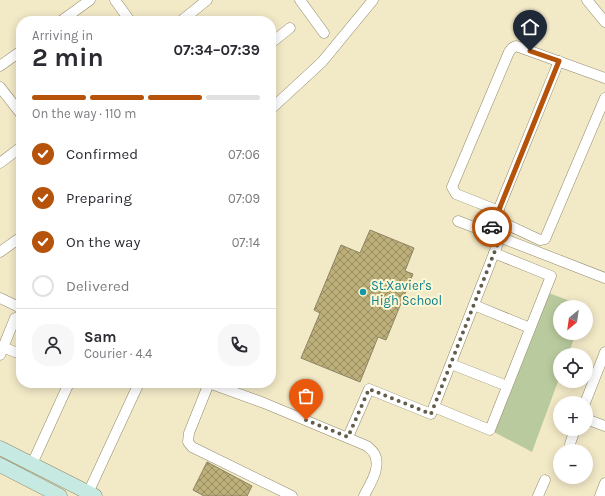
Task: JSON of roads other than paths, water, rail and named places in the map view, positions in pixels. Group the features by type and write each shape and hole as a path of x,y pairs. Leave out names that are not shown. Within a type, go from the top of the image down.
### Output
{"main road":[{"path":"0,448 91,494"},
{"path":"0,465 60,496"}],"street":[{"path":"68,16 90,0"},
{"path":"115,0 126,16"},
{"path":"187,16 208,0"},
{"path":"300,0 324,33"},
{"path":"276,104 322,62 373,0"},
{"path":"587,0 605,22"},
{"path":"276,39 290,28"},
{"path":"605,78 516,46 512,48 508,52 453,182 452,187 456,194 497,215 540,240 544,239 605,98"},
{"path":"0,66 16,55"},
{"path":"489,233 559,61"},
{"path":"0,87 16,108"},
{"path":"0,163 16,151"},
{"path":"458,221 605,278"},
{"path":"348,437 369,389 431,414 500,238"},
{"path":"0,252 16,241"},
{"path":"434,407 490,430 551,276 494,253"},
{"path":"0,298 16,306"},
{"path":"474,305 530,328"},
{"path":"15,318 1,349 16,352"},
{"path":"588,396 605,352"},
{"path":"450,364 507,386"},
{"path":"32,464 67,388"},
{"path":"91,494 137,388"},
{"path":"207,388 189,433 188,442 192,447 292,496"},
{"path":"223,388 264,403 367,446 374,453 377,461 376,472 364,496"},
{"path":"593,421 605,426"},
{"path":"570,444 573,436"},
{"path":"538,496 545,480"},
{"path":"600,496 605,483"}],"place":[{"name":"St.Xavier's High School","path":"363,292"}]}
